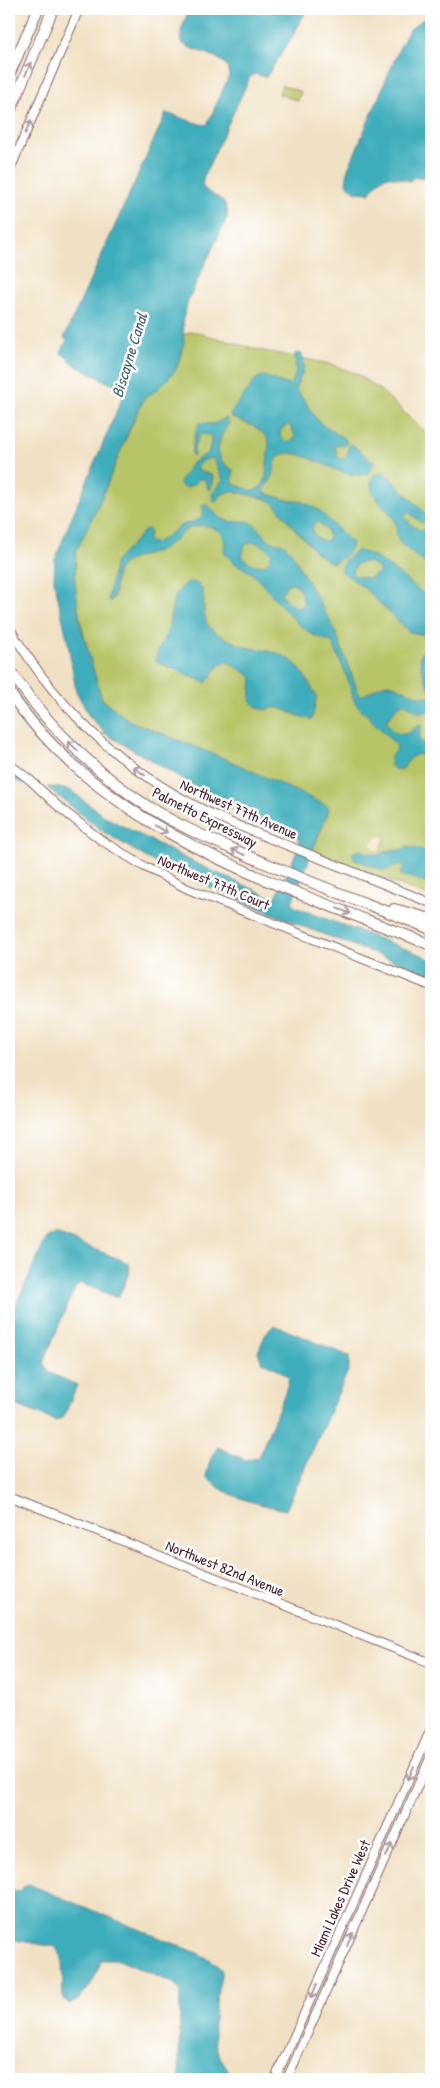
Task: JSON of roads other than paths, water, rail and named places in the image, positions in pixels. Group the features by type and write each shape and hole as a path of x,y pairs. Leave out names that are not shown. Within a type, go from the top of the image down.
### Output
{"highway":[{"path":"9,75 38,9"},
{"path":"9,114 54,9"},
{"name":"Palmetto Expressway","path":"9,669 38,711 99,770 126,791 176,822 282,872 378,907 431,929"},
{"name":"Palmetto Expressway","path":"9,692 50,742 119,803 170,835 204,853 277,886 431,945"},
{"path":"378,907 403,910 431,919"}],"street":[{"path":"9,172 79,9"},
{"name":"Northwest 77th Avenue","path":"9,627 20,646 58,698 86,727 123,760 172,794 204,811 431,903"},
{"name":"Northwest 77th Court","path":"9,764 94,835 145,867 188,889 431,986"},
{"name":"Northwest 82nd Avenue","path":"9,1496 431,1663"},
{"name":"Miami Lakes Drive West","path":"275,2079 431,1729"},
{"name":"Miami Lakes Drive West","path":"287,2079 431,1756"}],"water":[{"name":"Biscayne Canal","path":"189,9 307,9 294,34 266,77 255,74 250,77 204,176 202,185 225,204 227,217 188,301 183,320 184,344 176,370 158,389 146,397 137,411 102,497 76,552 75,582 80,623 102,699 130,721 226,759 328,806 329,810 292,902 295,907 422,955 431,960 431,975 304,927 162,867 102,831 47,787 70,790 107,818 191,861 270,897 276,897 300,844 299,839 296,837 230,807 106,734 89,716 76,691 54,580 55,560 125,391 78,367 61,353 67,340 64,338 166,113 207,125 229,76 227,66 221,61 181,42 181,31"},
{"path":"431,13 431,179 424,177 412,178 410,181 387,177 383,178 369,193 356,192 346,183 348,169 409,30"},
{"path":"295,354 302,354 304,368 295,390 302,396 319,421 347,442 345,446 337,444 335,447 339,459 344,458 348,453 349,445 352,444 374,463 368,473 358,475 345,473 292,453 283,454 276,461 273,476 266,486 264,493 292,501 300,501 312,506 321,512 352,543 350,550 345,556 332,563 317,553 274,503 267,499 231,491 221,495 216,502 213,501 212,494 223,480 213,458 206,459 196,467 197,470 213,476 211,489 208,490 204,479 199,479 187,487 182,487 179,482 193,462 208,453 210,449 210,435 200,434 194,448 194,456 191,454 199,423 214,424 226,418 229,423 221,437 218,449 221,460 233,470 233,484 254,491 263,485 266,477 269,443 267,437 255,427 231,417 230,414 257,378 263,376 289,385 295,375","holes":["286,425 290,425 295,436 294,440 286,441 282,439 280,432","318,522 326,529 329,538 326,541 318,538 313,532 312,527"]},
{"path":"384,472 424,512 431,523 431,569 399,542 392,516 374,495 371,482 374,475","holes":["409,512 421,523 424,521 425,530 416,528 404,516"]},
{"path":"202,505 208,505 222,519 234,522 248,521 268,539 282,543 290,550 334,628 359,694 362,696 388,684 418,696 430,697 431,711 420,713 404,703 398,706 387,720 394,732 401,734 408,733 422,725 419,738 421,742 431,746 431,759 418,754 410,758 402,770 394,769 391,766 391,756 397,746 355,703 347,677 332,642 313,635 297,623 253,574 233,562 224,552 222,534 213,528 196,526 190,528 160,550 138,557 123,565 117,574 113,598 110,602 108,599 115,562 145,530 149,529 150,533 147,540 152,543 156,542 179,527 204,515","holes":["252,542 258,543 272,554 267,563 259,566 254,565 242,556 245,545","293,583 301,595 304,603 302,607 293,605 281,594 288,584"]},
{"path":"356,551 364,552 384,563 431,600 431,636 409,632 364,588 341,571 345,560","holes":["361,562 371,563 379,569 379,573 369,578 355,576 352,572 356,565"]},
{"path":"188,582 197,583 201,587 205,618 208,626 215,632 242,646 270,651 295,663 317,697 312,719 277,708 260,709 250,701 252,677 228,662 220,664 206,683 155,661 167,632 175,598 182,587"},
{"path":"431,651 431,688 428,687 420,660 422,652"},
{"path":"408,847 431,852 431,886 416,879 400,875 404,866 401,864 385,871 356,860 353,856 353,852 358,850 377,855 391,850 403,850"},
{"path":"57,1234 129,1263 130,1271 118,1298 80,1283 74,1290 43,1363 50,1373 77,1385 64,1417 55,1421 9,1402 9,1320 47,1237"},
{"path":"274,1325 349,1356 349,1369 286,1510 242,1499 221,1489 206,1476 211,1458 218,1447 245,1460 258,1458 285,1393 289,1378 276,1368 262,1362 258,1352 266,1333"},
{"path":"28,1884 195,1952 211,1960 222,1970 215,2011 215,2043 221,2059 234,2079 179,2079 180,1990 173,1983 119,1960 101,1960 90,1986 81,1997 69,2004 63,1997 62,1957 55,1947 9,1939 9,1889 17,1892"}],"waterway":[{"path":"9,776 23,781"}]}
